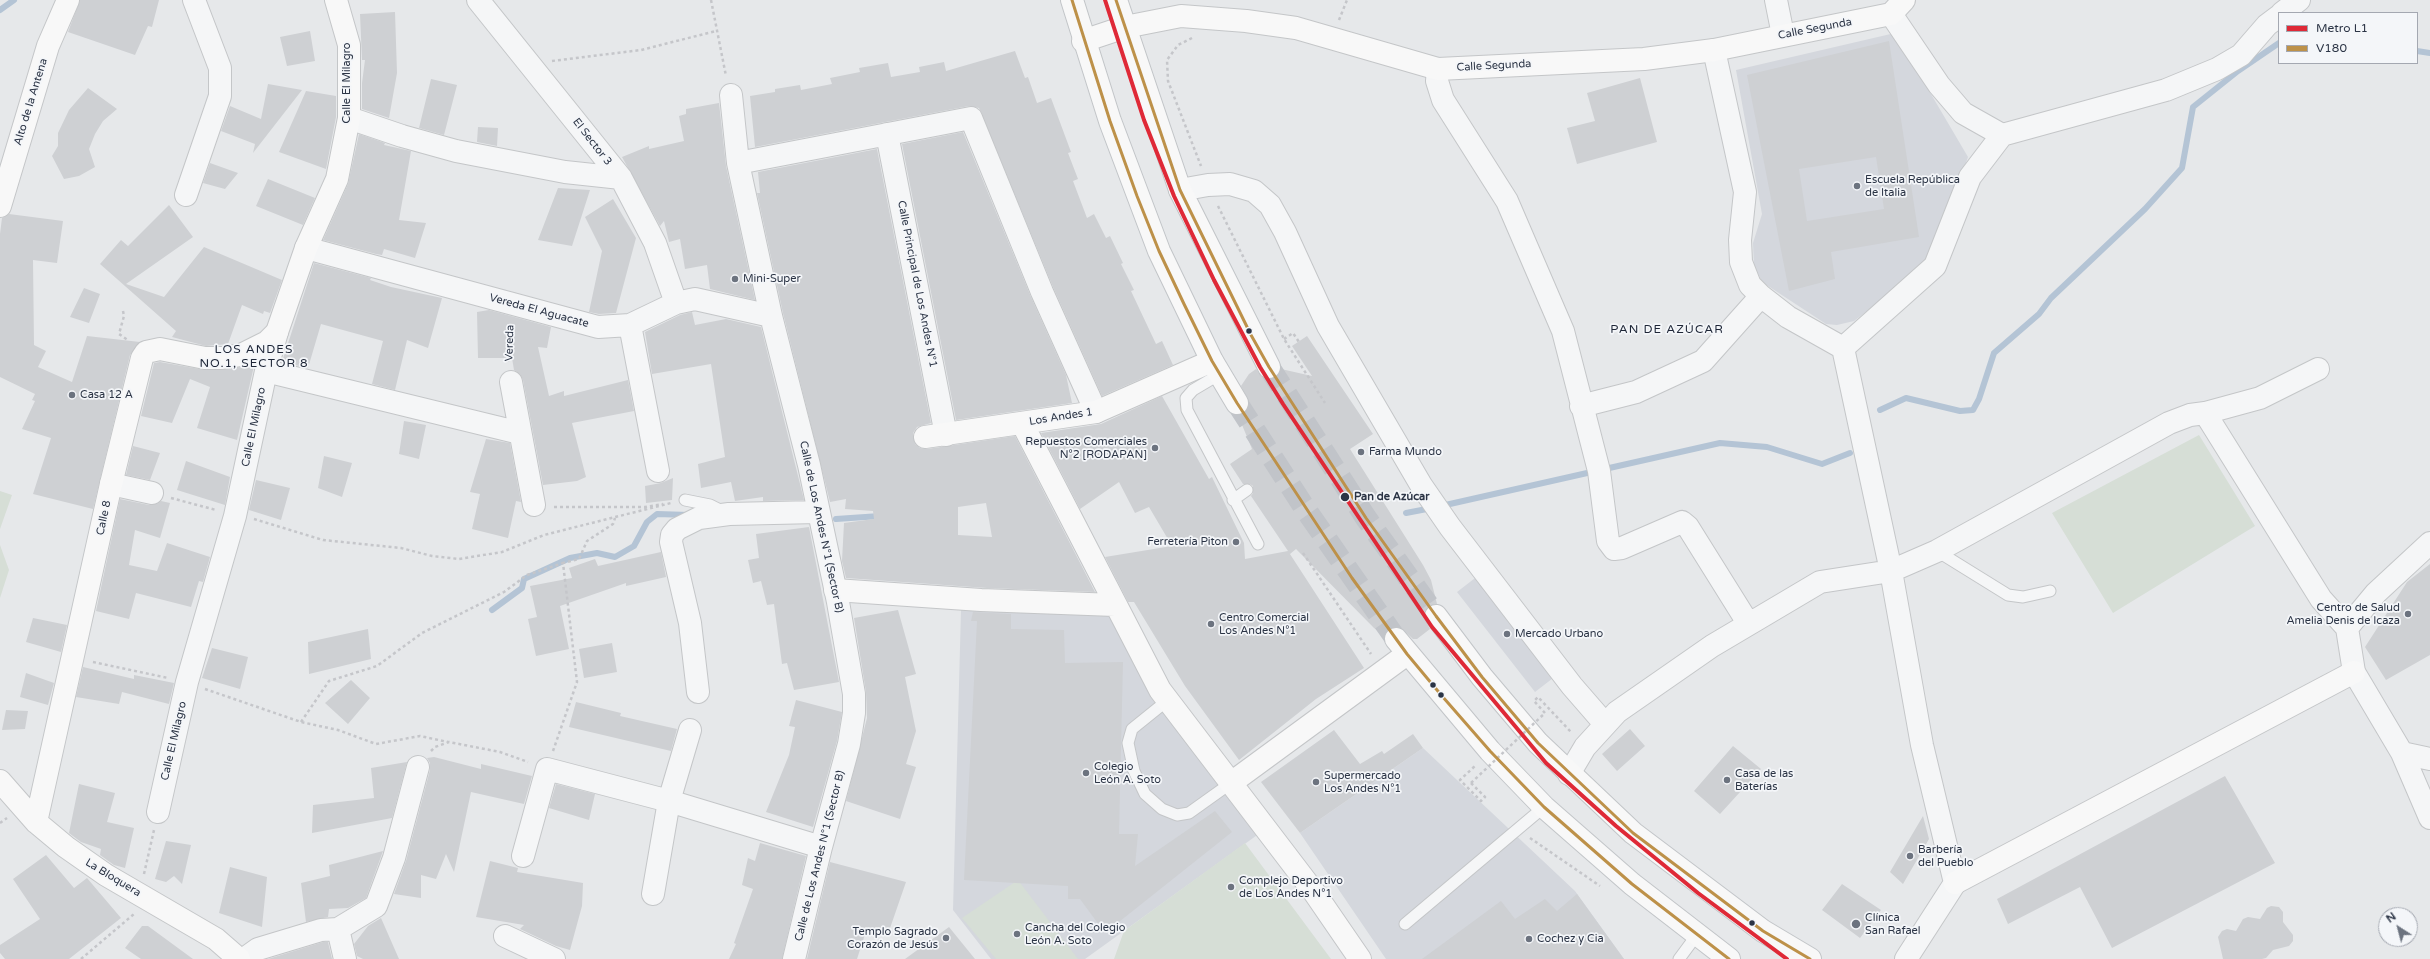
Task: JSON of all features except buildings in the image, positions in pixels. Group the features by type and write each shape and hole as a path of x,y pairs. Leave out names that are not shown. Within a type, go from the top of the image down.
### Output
{"street":[{"name":"Alto de la Antena","path":"0,206 48,46 68,0"},
{"path":"186,195 220,96 220,68 194,0"},
{"name":"Calle El Milagro","path":"158,812 187,682 235,516 266,370 277,332 306,248 337,179 349,118 349,45 336,0"},
{"name":"El Sector 3","path":"478,0 621,178 655,242 676,303"},
{"path":"1072,0 1083,41 1110,121 1159,251 1216,368 1237,403"},
{"path":"1116,0 1180,190 1269,367"},
{"path":"1776,0 1783,35"},
{"path":"2283,12 2299,0"},
{"path":"1897,7 1939,85 1963,112 2002,135"},
{"name":"Calle Segunda","path":"1083,41 1125,27 1181,16 1246,21 1296,28 1438,69 1644,59 1714,50 1897,7"},
{"path":"1843,348 1935,266 1970,177 2002,135 2166,90 2217,69 2241,55 2267,25 2278,17"},
{"path":"1714,50 1745,192 1740,240 1741,262 1750,285 1761,296 1788,317 1843,348 1891,571 1922,745 1955,883"},
{"path":"1438,69 1437,81 1443,100 1507,202 1562,332 1599,471 1608,541 1614,549 1622,548 1682,522 1688,527 1748,623"},
{"name":"Calle de Los Andes N°1 (Sector B)","path":"731,95 738,163 771,316 809,465 835,590 854,694 854,713 849,744 821,847 794,959"},
{"path":"349,118 402,136 471,154 565,172 621,178"},
{"path":"738,163 971,118 1042,292 1096,412"},
{"name":"Calle Principal de Los Andes N°1","path":"887,134 946,435"},
{"path":"1180,190 1208,185 1230,184 1254,191 1270,205 1328,326 1421,485 1450,527 1572,686 1605,724"},
{"name":"Vereda El Aguacate","path":"306,248 598,327 630,325 676,303 695,299 771,316"},
{"path":"1581,406 1636,392 1702,361 1761,296"},
{"path":"630,325 658,471"},
{"path":"146,352 160,349 205,358 222,358 242,355 267,342 277,332"},
{"name":"Calle 8","path":"36,822 111,484 138,372 146,352"},
{"name":"Los Andes 1","path":"925,438 1096,412 1216,368"},
{"path":"1569,774 1585,747 1617,712 1666,677 1748,623 1820,582 1891,571 1937,551 2169,424 2190,415 2205,413 2260,398 2318,369"},
{"path":"266,370 520,433"},
{"path":"511,382 534,505"},
{"path":"2205,413 2321,599 2347,628 2354,672 2402,753 2430,818"},
{"path":"1022,423 1160,690 1314,892 1360,959"},
{"path":"111,484 152,493"},
{"path":"698,692 690,623 671,542 672,535 677,529 699,518 729,514 818,512"},
{"path":"2347,628 2376,592 2430,543"},
{"path":"835,590 981,600 1115,605"},
{"path":"1436,616 1482,677 1538,743 1632,833 1763,931 1810,959"},
{"path":"1231,783 1383,671 1402,646 1490,751 1544,807 1632,884 1696,936 1729,959"},
{"path":"1906,959 1955,883 2354,672"},
{"path":"652,894 669,801 690,730"},
{"path":"2402,753 2430,759"},
{"path":"244,959 258,948 321,930 338,929 376,906 394,858 418,767"},
{"path":"523,856 547,769 669,801 821,847"},
{"name":"La Bloquera","path":"0,781 36,822 66,847 106,876 140,894 216,939 240,959"},
{"path":"338,929 344,959"},
{"path":"505,936 554,959"}],"lane":[{"path":"1216,368 1186,398 1187,410 1233,500 1258,544"},
{"path":"1233,500 1248,490"},
{"path":"685,500 710,505 729,514"},
{"path":"1937,551 2008,595 2023,597 2050,591"},
{"path":"1168,700 1132,729 1128,743 1134,771 1145,794 1162,809 1176,815 1189,813 1231,783"},
{"path":"1405,924 1544,807"},
{"path":"1679,959 1696,936"}],"path":[{"path":"711,0 716,31 731,95"},
{"path":"530,63 642,50 716,31"},
{"path":"1208,185 1284,340 1325,403"},
{"name":"Vereda","path":"511,382 508,337 514,304"},
{"path":"123,310 124,316 119,334 146,352"},
{"path":"1284,340 1293,333 1299,342"},
{"path":"152,493 235,516 254,518 323,540 401,548 459,559 502,552 544,535 685,500"},
{"path":"534,505 645,507 685,500"},
{"path":"301,722 329,681 377,666 422,633 504,592 527,575 579,559 587,541 613,524 615,517"},
{"path":"1303,553 1383,671"},
{"path":"73,657 187,682 301,722 338,730 376,744 420,736 500,752 547,769 578,682 563,563"},
{"path":"1460,780 1481,801 1486,797 1471,783 1545,713 1534,701 1538,697 1574,736"},
{"path":"418,767 435,747 448,742"},
{"path":"81,959 135,913 158,812"},
{"path":"1518,830 1602,887"}],"shaded area":[{"name":"Escuela República de Italia","path":"1895,33 1968,157 1932,261 1854,321 1837,325 1826,324 1762,282 1754,265 1753,243 1762,214 1736,70"},
{"path":"2199,435 2255,526 2113,613 2052,513"},
{"path":"0,491 12,495 0,529"},
{"path":"0,545 9,570 0,598"},
{"name":"Mercado Urbano","path":"1479,575 1557,675 1535,692 1457,592"},
{"name":"Colegio León A. Soto","path":"961,610 1111,612 1260,833 1085,959 991,959 953,910"},
{"name":"Cochez y Cia","path":"1423,748 1575,891 1624,959 1386,959 1300,833"},
{"name":"Complejo Deportivo de Los Andes N°1","path":"1245,843 1331,959 1114,959 1124,931"},
{"name":"Cancha del Colegio León A. Soto","path":"1018,880 1078,959 996,959 962,918"}],"waterway":[{"path":"0,10 14,0"},
{"path":"1880,410 1906,398 1960,411 1973,410 1979,399 1994,353 2039,314 2051,298 2145,209 2182,168 2193,107 2238,71 2278,44"},
{"path":"2418,51 2430,53"},
{"path":"1441,506 1720,443 1767,447 1822,464 1850,453"},
{"path":"1406,513 1432,508"},
{"path":"492,610 522,588 524,579 570,558 597,553 615,557 634,546 647,522 657,514 689,515"},
{"path":"836,519 880,516"}],"tunnel":[{"path":"1269,367 1366,518 1436,616"},
{"path":"1237,403 1306,510 1396,639"}],"metro line":[{"name":"L1","path":"1105,0 1144,120 1174,196 1214,280 1260,367 1283,404 1432,627 1546,763 1616,826 1698,893 1787,959"}],"transit line":[{"name":"V180","path":"1072,0 1110,121 1137,196 1159,251 1184,304 1212,361 1237,403 1352,578 1407,654 1442,696 1490,751 1544,807 1632,884 1729,959"},
{"name":"V180","path":"1116,0 1180,190 1251,335 1269,367 1366,518 1436,616 1482,677 1538,743 1633,833 1763,931 1810,959"}],"place":[{"name":"Escuela República de Italia","path":"1857,186"},
{"name":"Mini-Super","path":"735,279"},
{"name":"Casa 12 A","path":"72,395"},
{"name":"Repuestos Comerciales N°2 [RODAPAN]","path":"1155,448"},
{"name":"Farma Mundo","path":"1361,452"},
{"name":"Pan de Azúcar","path":"1345,497"},
{"name":"Ferretería Piton","path":"1236,542"},
{"name":"Centro de Salud Amelia Denis de Icaza","path":"2408,614"},
{"name":"Centro Comercial Los Andes N°1","path":"1211,624"},
{"name":"Mercado Urbano","path":"1507,634"},
{"name":"Colegio León A. Soto","path":"1086,773"},
{"name":"Casa de las Baterías","path":"1727,780"},
{"name":"Supermercado Los Andes N°1","path":"1316,782"},
{"name":"Barbería del Pueblo","path":"1910,856"},
{"name":"Complejo Deportivo de Los Andes N°1","path":"1231,887"},
{"name":"Clínica San Rafael","path":"1856,924"},
{"name":"Cancha del Colegio León A. Soto","path":"1017,934"},
{"name":"Templo Sagrado Corazón de Jesús","path":"946,938"},
{"name":"Cochez y Cia","path":"1529,939"}],"district":[{"name":"PAN DE AZÚCAR","path":"1667,330"},
{"name":"LOS ANDES NO.1, SECTOR 8","path":"254,357"}]}
